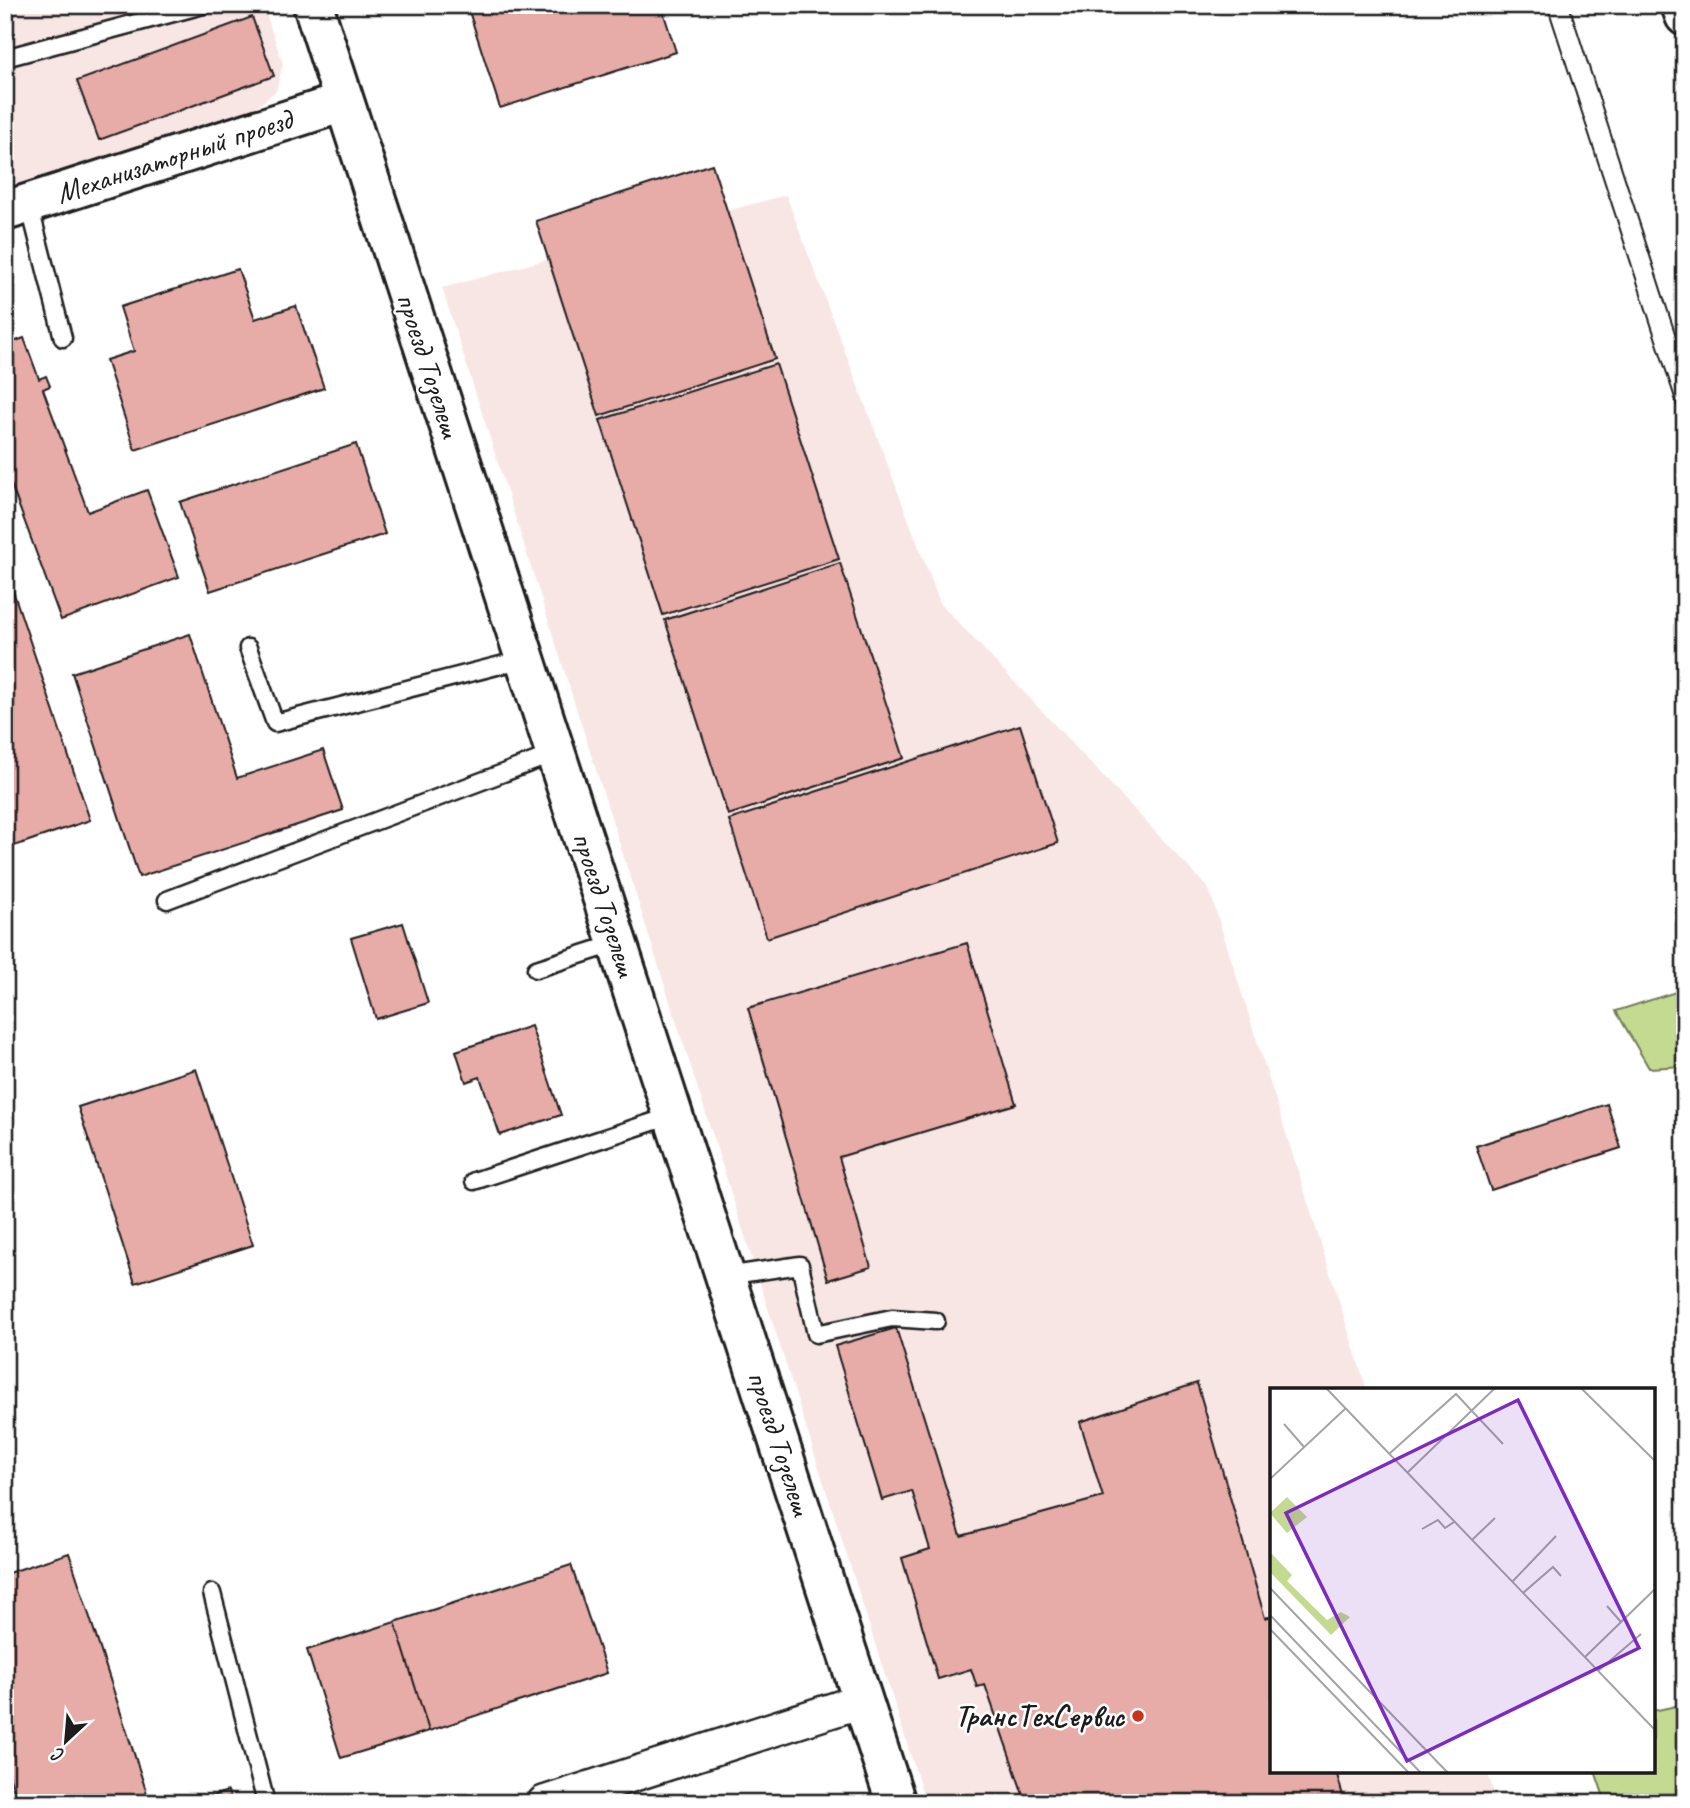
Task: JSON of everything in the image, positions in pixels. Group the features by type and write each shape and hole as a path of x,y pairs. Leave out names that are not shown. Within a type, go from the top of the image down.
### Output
{"street":[{"name":"проезд Тозелеш","path":"313,5 896,1803"},
{"path":"1681,5 1685,16"},
{"name":"Механизаторный проезд","path":"17,208 344,102"},
{"path":"544,1803 864,1700"}],"lane":[{"path":"5,58 203,5"},
{"path":"17,208 64,338"},
{"path":"248,648 275,723 525,659"},
{"path":"167,900 556,753"},
{"path":"536,970 617,943"},
{"path":"474,1181 674,1115"},
{"path":"726,1276 800,1265 816,1335 892,1318 936,1321"},
{"path":"212,1593 266,1803"}],"shaded area":[{"path":"5,5 263,5 283,64 276,91 254,109 5,190"},
{"path":"786,195 940,603 1209,889 1366,1388 1270,1388 1270,1773 1488,1773 1497,1803 926,1803 442,288"}],"green space":[{"path":"1685,989 1685,1066 1649,1068 1616,1011"},
{"path":"1685,1704 1685,1803 1606,1803 1596,1773 1655,1773 1655,1711"}],"building":[{"path":"467,5 661,5 676,52 500,108"},
{"path":"252,17 274,76 99,140 77,81"},
{"path":"712,164 775,359 599,416 536,221"},
{"path":"238,269 255,319 296,306 324,388 135,450 106,360 134,351 120,307"},
{"path":"24,338 39,379 46,376 50,386 43,389 88,512 147,490 179,577 61,620 5,468 5,345"},
{"path":"776,364 839,559 663,615 600,420"},
{"path":"356,444 385,534 210,591 180,502"},
{"path":"840,563 904,758 728,815 665,620"},
{"path":"5,567 90,820 5,849"},
{"path":"190,634 237,778 323,750 343,810 139,877 72,673"},
{"path":"1020,725 1058,843 767,938 729,820"},
{"path":"403,923 428,1003 376,1019 351,938"},
{"path":"967,943 1016,1104 839,1157 871,1267 828,1280 748,1008"},
{"path":"531,1026 561,1115 500,1135 480,1077 466,1082 456,1051"},
{"path":"196,1069 253,1245 135,1283 78,1107"},
{"path":"1607,1104 1621,1148 1491,1190 1476,1146"},
{"path":"896,1328 961,1536 1103,1497 1080,1422 1197,1383 1265,1618 1270,1617 1270,1773 1337,1773 1345,1803 1026,1803 985,1685 977,1687 971,1669 938,1679 902,1558 930,1549 912,1491 882,1500 835,1346"},
{"path":"1685,1408 1685,1443 1675,1411"},
{"path":"69,1553 150,1803 18,1803 5,1762 5,1574"},
{"path":"571,1565 607,1673 429,1731 395,1622"},
{"path":"395,1622 429,1731 341,1758 307,1650"},
{"path":"228,1791 232,1803 195,1801"}],"tram line":[{"path":"1547,5 1685,429"},
{"path":"1569,5 1685,364"}],"place":[{"name":"ТрансТехСервис","path":"1138,1716"}]}
